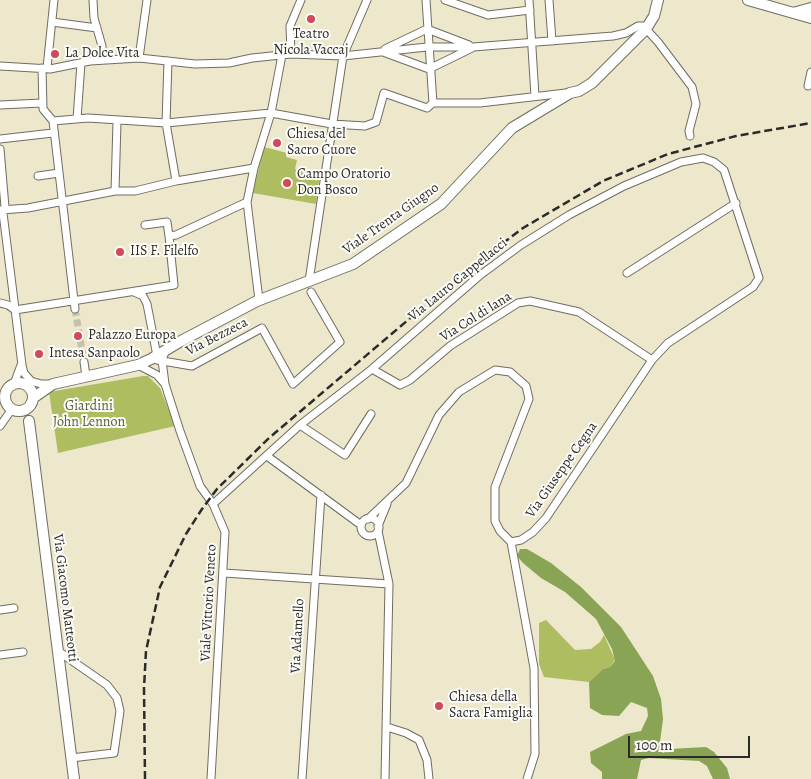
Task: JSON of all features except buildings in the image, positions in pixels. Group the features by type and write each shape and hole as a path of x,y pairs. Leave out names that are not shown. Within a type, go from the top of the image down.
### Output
{"street":[{"path":"54,0 42,103 43,109 53,121 75,309"},
{"path":"93,0 94,18 99,36 102,60"},
{"path":"139,58 147,0"},
{"path":"291,54 290,26 301,0"},
{"path":"310,286 343,56 367,0"},
{"path":"426,0 427,47 433,103"},
{"path":"446,0 488,15 530,10"},
{"path":"529,0 535,96"},
{"path":"549,0 552,41"},
{"name":"Viale Trenta Giugno","path":"53,384 138,365 159,357 181,341 259,300 310,286 354,264 441,204 512,128 570,93 579,91 592,83 647,28 654,16 658,0"},
{"path":"748,0 811,18"},
{"path":"792,14 811,8"},
{"path":"52,22 96,28"},
{"path":"0,66 45,68 102,60 139,58 195,64 229,62 291,54 343,56 427,47 474,47 613,36 626,33 638,26 647,28 692,87 696,104 689,131 690,136"},
{"path":"380,51 427,29 474,47"},
{"path":"380,51 429,68 474,47"},
{"path":"259,300 248,202 254,168 271,113 282,55"},
{"path":"168,61 166,123 176,181"},
{"path":"78,119 80,63"},
{"path":"808,86 811,72"},
{"path":"53,121 88,118 116,122 166,123 271,113 332,124 364,126 376,122 384,94 427,108 433,103 480,103 570,93"},
{"path":"0,105 42,103"},
{"path":"115,191 117,157 116,122"},
{"path":"0,139 53,133"},
{"path":"0,149 2,210 24,374 31,381 41,384 53,384"},
{"name":"Via Lauro Cappellacci","path":"213,504 300,425 372,369 480,276 521,245 569,215 624,186 681,162 703,158 714,162 724,170 759,278 753,288 668,343 652,360"},
{"path":"2,210 28,208 115,191 134,191 176,181 254,168"},
{"path":"38,176 59,173"},
{"path":"169,236 176,235 248,202"},
{"path":"627,274 736,203"},
{"path":"0,303 8,305 15,310 174,285 167,222 145,225"},
{"name":"Via Bezzeca","path":"159,357 192,366 262,328 293,384 340,342 310,286"},
{"name":"Viale Vittorio Veneto","path":"134,292 143,296 147,304 165,384 200,486 213,504 225,532 212,779"},
{"name":"Via Col di lana","path":"372,369 400,385 410,380 457,341 518,303 530,301 579,312 652,360"},
{"name":"Via Giuseppe Cegna","path":"511,542 522,540 528,536 546,518 652,360"},
{"path":"84,362 86,376"},
{"path":"17,404 5,394 22,365"},
{"path":"138,365 157,375 165,384"},
{"path":"361,525 389,501 406,483 439,415 459,392 495,370 510,372 526,386 529,399 495,487 496,521 500,532 511,542 535,683 535,754 527,779"},
{"path":"0,426 17,404 53,384"},
{"name":"Via Giacomo Matteotti","path":"8,387 27,385 17,404 29,421 74,779"},
{"path":"300,425 346,456 371,414"},
{"path":"268,456 361,525 363,533 371,536 382,552"},
{"name":"Via Adamello","path":"302,779 313,580 321,496"},
{"path":"371,536 378,528 389,501"},
{"path":"368,518 374,519 378,528 389,584 385,779"},
{"path":"224,573 389,584"},
{"path":"0,610 14,608"},
{"path":"58,651 107,685 117,698 120,711 114,753 71,758"},
{"path":"0,655 23,652"},
{"path":"386,727 406,733 419,740 427,760 429,779"}],"green space":[{"name":"Campo Oratorio Don Bosco","path":"264,147 287,153 286,157 297,160 295,169 320,173 316,204 253,193"},
{"name":"Giardini John Lennon","path":"148,376 160,388 175,426 58,453 49,392"},
{"path":"520,549 527,549 551,563 581,587 621,627 653,676 661,699 663,719 660,742 663,746 669,749 706,747 714,752 727,768 730,779 713,779 707,766 699,761 649,758 641,760 637,779 602,779 602,772 591,763 590,752 626,734 641,731 648,716 647,708 631,702 619,716 602,715 590,708 589,682 603,669 610,667 615,661 612,649 596,619 565,592 541,578 523,563 517,556"},
{"path":"546,620 575,650 591,649 600,642 604,635 615,660 610,667 603,669 589,682 544,677 539,664 539,623"}],"tunnel":[{"path":"75,309 84,362"}],"railway":[{"path":"145,779 144,688 146,651 160,587 186,534 217,489 269,438 461,275 523,228 603,181 668,154 736,136 811,123"}],"place":[{"name":"Teatro Nicola Vaccaj","path":"311,19"},
{"name":"La Dolce Vita","path":"55,54"},
{"name":"Chiesa del Sacro Cuore","path":"277,143"},
{"name":"Campo Oratorio Don Bosco","path":"287,183"},
{"name":"IIS F. Filelfo","path":"120,252"},
{"name":"Palazzo Europa","path":"78,336"},
{"name":"Intesa Sanpaolo","path":"39,354"},
{"name":"Chiesa della Sacra Famiglia","path":"439,706"}]}
